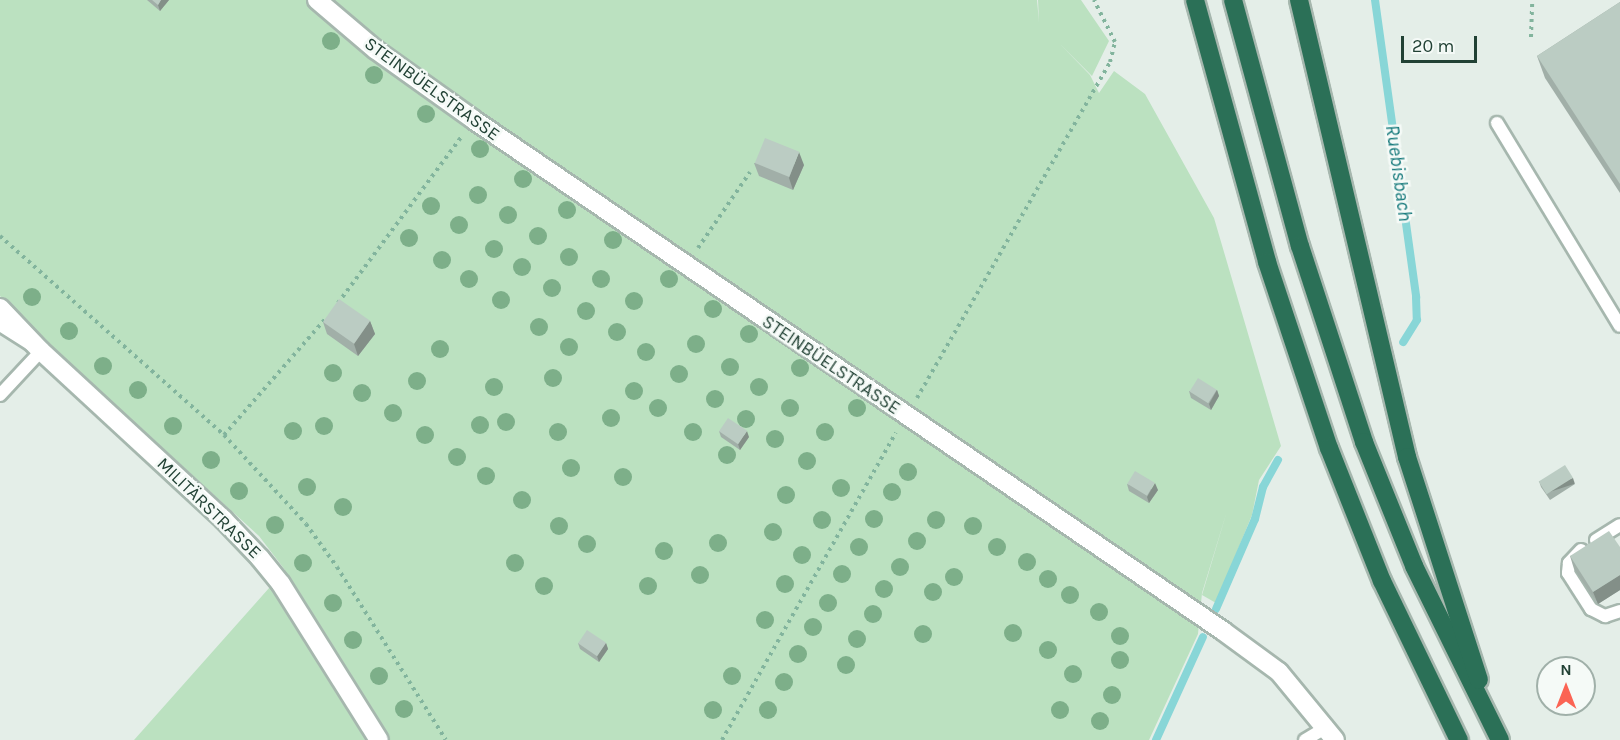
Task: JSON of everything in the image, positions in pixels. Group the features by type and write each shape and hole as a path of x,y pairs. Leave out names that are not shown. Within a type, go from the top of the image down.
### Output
{"highway":[{"path":"1195,0 1268,262 1325,438 1387,591 1460,740"},
{"path":"1233,0 1300,246 1364,442 1414,566 1499,738"},
{"path":"1299,0 1407,457 1499,738"}],"street":[{"name":"STEINBÜELSTRASSE","path":"317,0 376,50 474,120 906,417 1223,631 1279,672 1331,734"},
{"name":"MILITÄRSTRASSE","path":"0,308 40,351 223,519 261,558 281,584 380,740"}],"lane":[{"path":"1497,123 1620,326"},
{"path":"0,325 40,351 0,395"},
{"path":"1620,525 1577,553 1569,563 1568,573 1591,609 1605,616 1620,611"},
{"path":"1305,740 1331,734"}],"path":[{"path":"722,740 1110,62 1115,42 1094,0"},
{"path":"1531,37 1532,0"},
{"path":"337,304 474,120"},
{"path":"686,266 750,172"},
{"path":"0,236 224,435 306,524 331,558 446,740"},
{"path":"224,435 330,313"}],"green space":[{"path":"0,0 1037,0 1039,22 1038,0 1081,0 1109,41 1092,76 1060,44 1090,75 1099,93 1114,71 1145,94 1214,218 1281,446 1259,480 1252,515 1216,603 1202,595 1227,511 1202,593 1198,634 1149,740 134,740 285,570 259,536 51,346 0,296"}],"building":[{"path":"1620,2 1620,184 1537,56"},
{"path":"765,138 799,152 789,177 755,163"},
{"path":"339,299 370,321 354,344 323,322"},
{"path":"1198,378 1217,390 1208,403 1190,392"},
{"path":"728,418 747,431 738,444 719,431"},
{"path":"1565,465 1573,478 1547,494 1539,481"},
{"path":"1135,471 1155,483 1147,496 1127,484"},
{"path":"1609,531 1620,547 1620,575 1593,592 1570,556"},
{"path":"587,630 606,643 597,656 578,643"}],"waterway":[{"name":"Ruebisbach","path":"1375,0 1416,297 1417,320 1403,342"},
{"name":"Ruebisbach","path":"1216,609 1255,519 1263,487 1278,460"},
{"name":"Ruebisbach","path":"1156,740 1203,637"}]}
